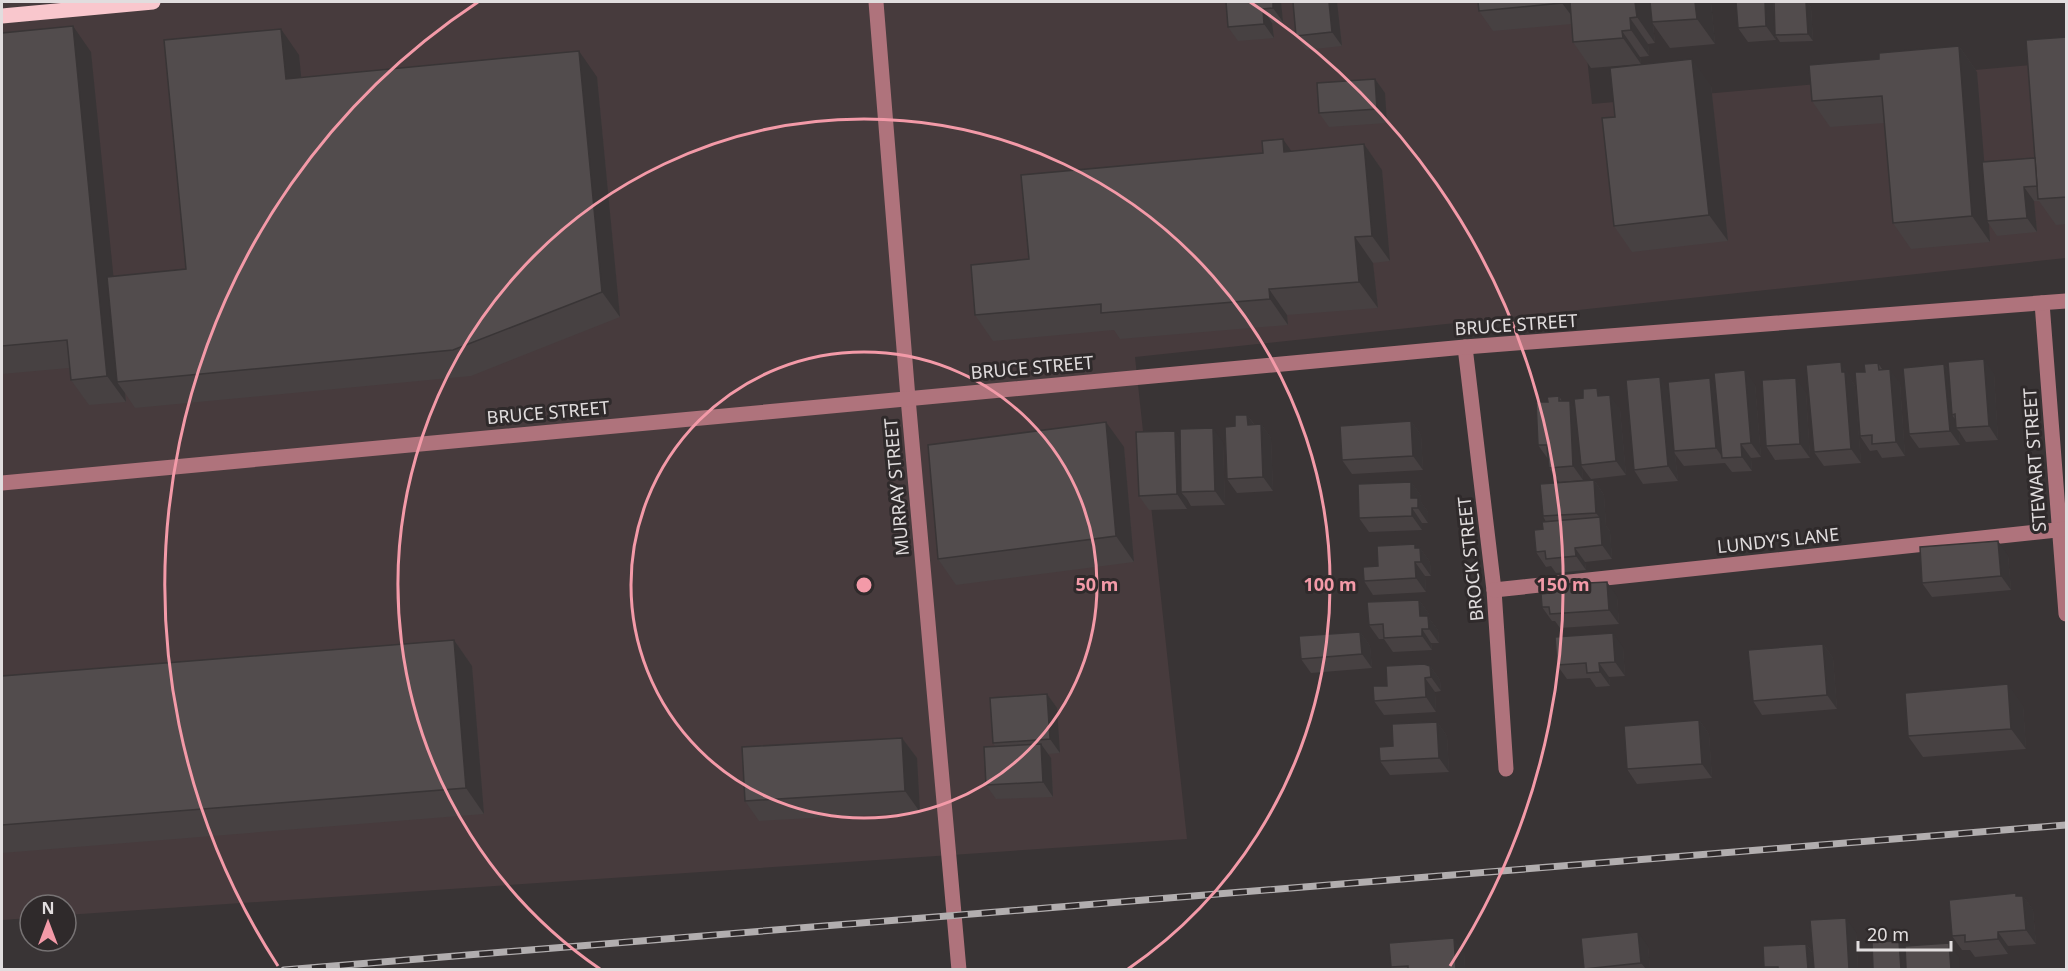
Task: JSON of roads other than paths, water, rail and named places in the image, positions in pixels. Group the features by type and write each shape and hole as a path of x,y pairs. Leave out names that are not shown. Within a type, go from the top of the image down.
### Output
{"main road":[{"path":"2,15 153,2"}],"street":[{"name":"MURRAY STREET","path":"876,2 908,398 959,969"},
{"name":"BRUCE STREET","path":"2,483 1465,347 2067,301"},
{"name":"STEWART STREET","path":"2042,303 2063,530 2067,614"},
{"name":"BROCK STREET","path":"1465,347 1494,590 1506,769"},
{"name":"LUNDY'S LANE","path":"1494,590 2063,530"}],"railway":[{"path":"284,970 2066,825"}]}
